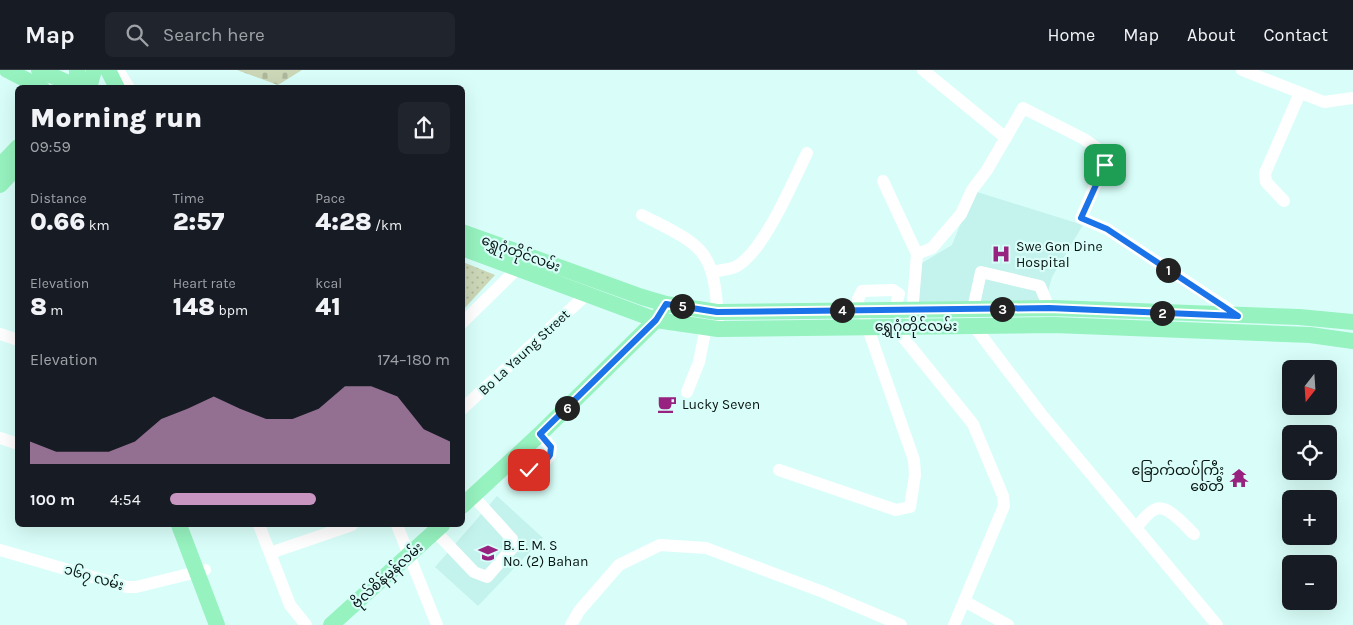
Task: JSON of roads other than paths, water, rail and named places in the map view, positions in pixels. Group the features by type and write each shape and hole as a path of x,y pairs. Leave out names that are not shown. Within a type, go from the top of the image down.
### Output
{"main road":[{"path":"40,70 71,81"},
{"path":"90,85 94,70"},
{"path":"108,70 116,85"},
{"path":"19,78 35,85"},
{"path":"0,161 15,146"},
{"path":"0,166 15,150"},
{"path":"0,185 15,169"},
{"name":"ရွှေဂုံတိုင်လမ်း","path":"465,233 521,260 586,295 656,320 712,328 1054,326 1310,335 1349,340"},
{"name":"ရွှေဂုံတိုင်လမ်း","path":"465,249 521,260 666,304 717,312 1049,308 1299,317 1353,322"},
{"path":"468,501 540,434 656,320 666,304"},
{"path":"893,309 894,326"},
{"path":"170,527 188,575 215,620"},
{"path":"180,527 215,620"},
{"path":"189,527 205,570 215,620"},
{"name":"ဗိုလ်စိန်မှန်လမ်း","path":"331,625 438,528"}],"street":[{"path":"118,70 126,85"},
{"path":"923,70 1006,138"},
{"path":"1242,70 1324,102 1353,98"},
{"path":"1284,202 1266,182 1265,173 1300,92"},
{"path":"918,254 932,248 961,214 972,190 987,170 1023,108 1084,139 1108,156 1081,218 1107,229 1238,316"},
{"path":"712,272 735,266 764,237 807,153"},
{"path":"883,180 918,254 911,326"},
{"path":"642,215 690,240 706,255 712,272 717,312 687,392"},
{"path":"465,320 521,260"},
{"path":"973,309 981,272 1040,286 1049,308"},
{"name":"Bo La Yaung Street","path":"465,407 586,295"},
{"path":"779,470 896,510 910,507 914,492 914,460 865,326 861,310"},
{"path":"1349,340 1353,322"},
{"path":"894,326 973,424 1003,496 1004,506 954,625"},
{"path":"974,326 1041,414 1217,625"},
{"path":"0,334 15,339"},
{"path":"512,460 529,470 539,470 550,455 551,447 540,434"},
{"path":"0,438 15,443"},
{"path":"438,528 474,572 487,577 514,546 512,539 468,501"},
{"path":"1136,528 1154,509 1159,508 1168,511 1194,534"},
{"path":"260,527 290,605 306,625"},
{"path":"270,553 346,527"},
{"path":"398,527 437,625"},
{"path":"571,625 578,611 620,565 660,545 706,548 823,592 900,625"},
{"name":"၁၆၇ လမ်း","path":"0,550 127,587 136,587 205,570"},
{"path":"964,601 1008,625"}],"place":[{"name":"Swe Gon Dine Hospital","path":"1001,254"},
{"name":"Lucky Seven","path":"667,404"},
{"name":"ခြောက်ထပ်ကြီး စေတီ","path":"1239,478"},
{"name":"B. E. M. S No. (2) Bahan","path":"488,553"}]}
